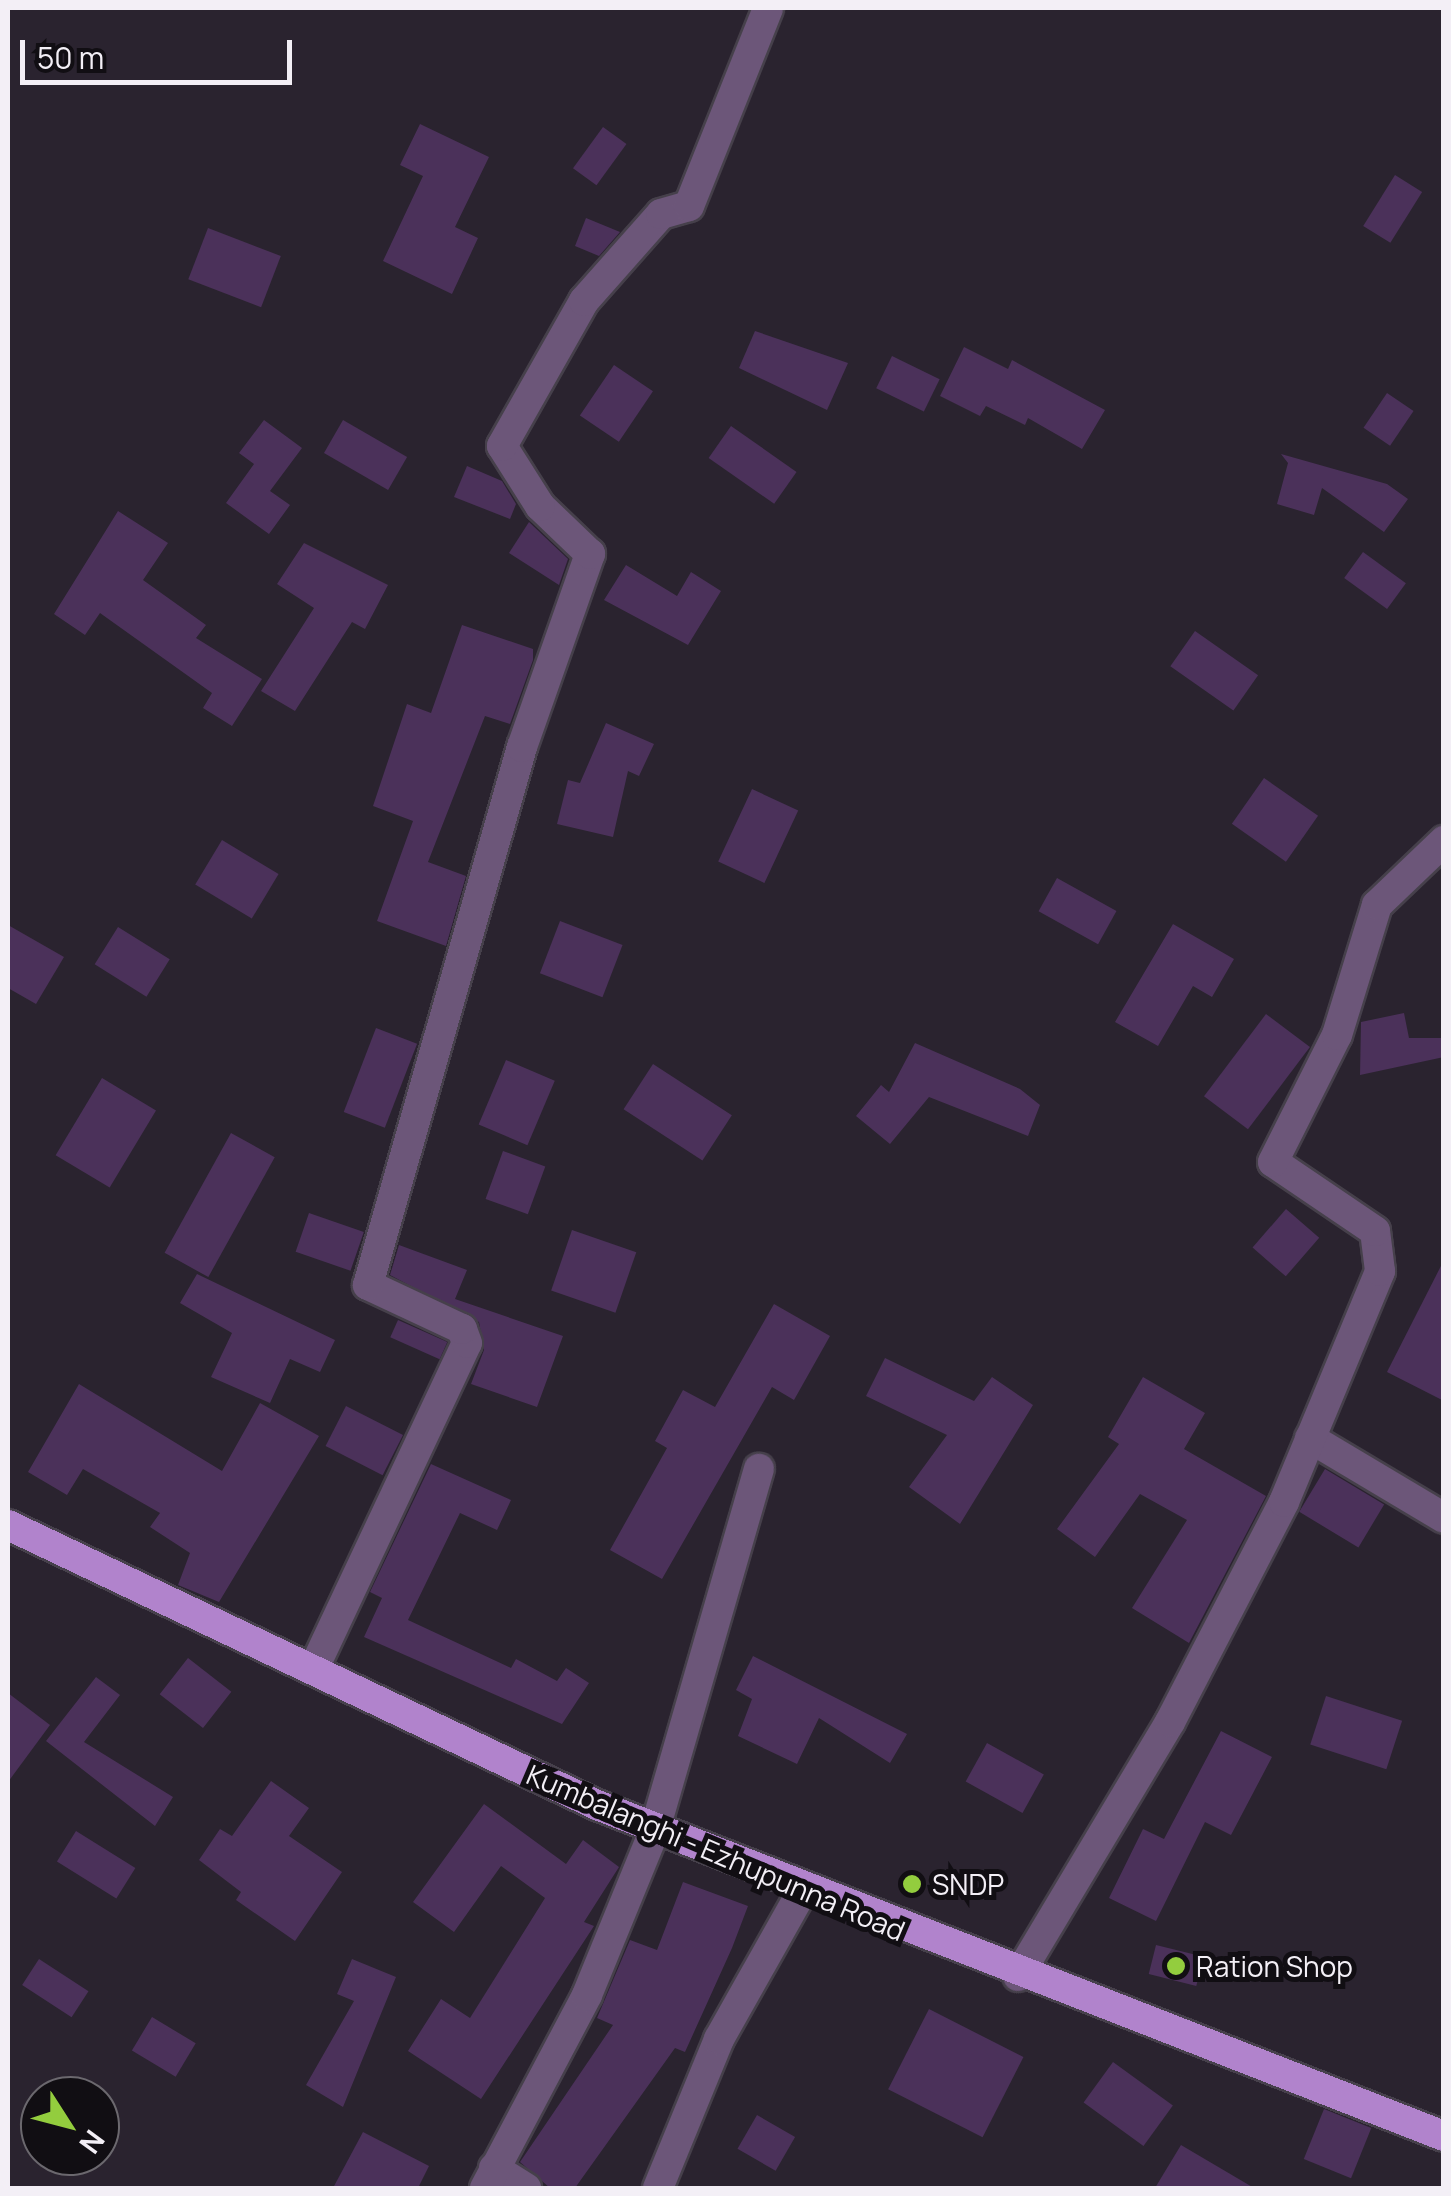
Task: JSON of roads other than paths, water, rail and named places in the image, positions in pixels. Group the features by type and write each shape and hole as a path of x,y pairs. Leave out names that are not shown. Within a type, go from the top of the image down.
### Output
{"main road":[{"name":"Kumbalanghi - Ezhupunna Road","path":"8,1525 655,1829 1018,1976 1444,2136"}],"street":[{"path":"313,1670 467,1343 462,1329 368,1285 522,747 590,554 540,506 502,446 584,301 662,214 689,206 768,8"},
{"path":"1018,1976 1170,1722 1310,1438 1380,1271 1374,1230 1273,1162 1337,1036 1377,905 1444,841"},
{"path":"1310,1438 1444,1518"},
{"path":"526,2188 490,2178 587,1996 655,1829 759,1468"},
{"path":"658,2188 719,2038 803,1890"}],"place":[{"name":"SNDP","path":"912,1884"},
{"name":"Ration Shop","path":"1176,1966"}]}
